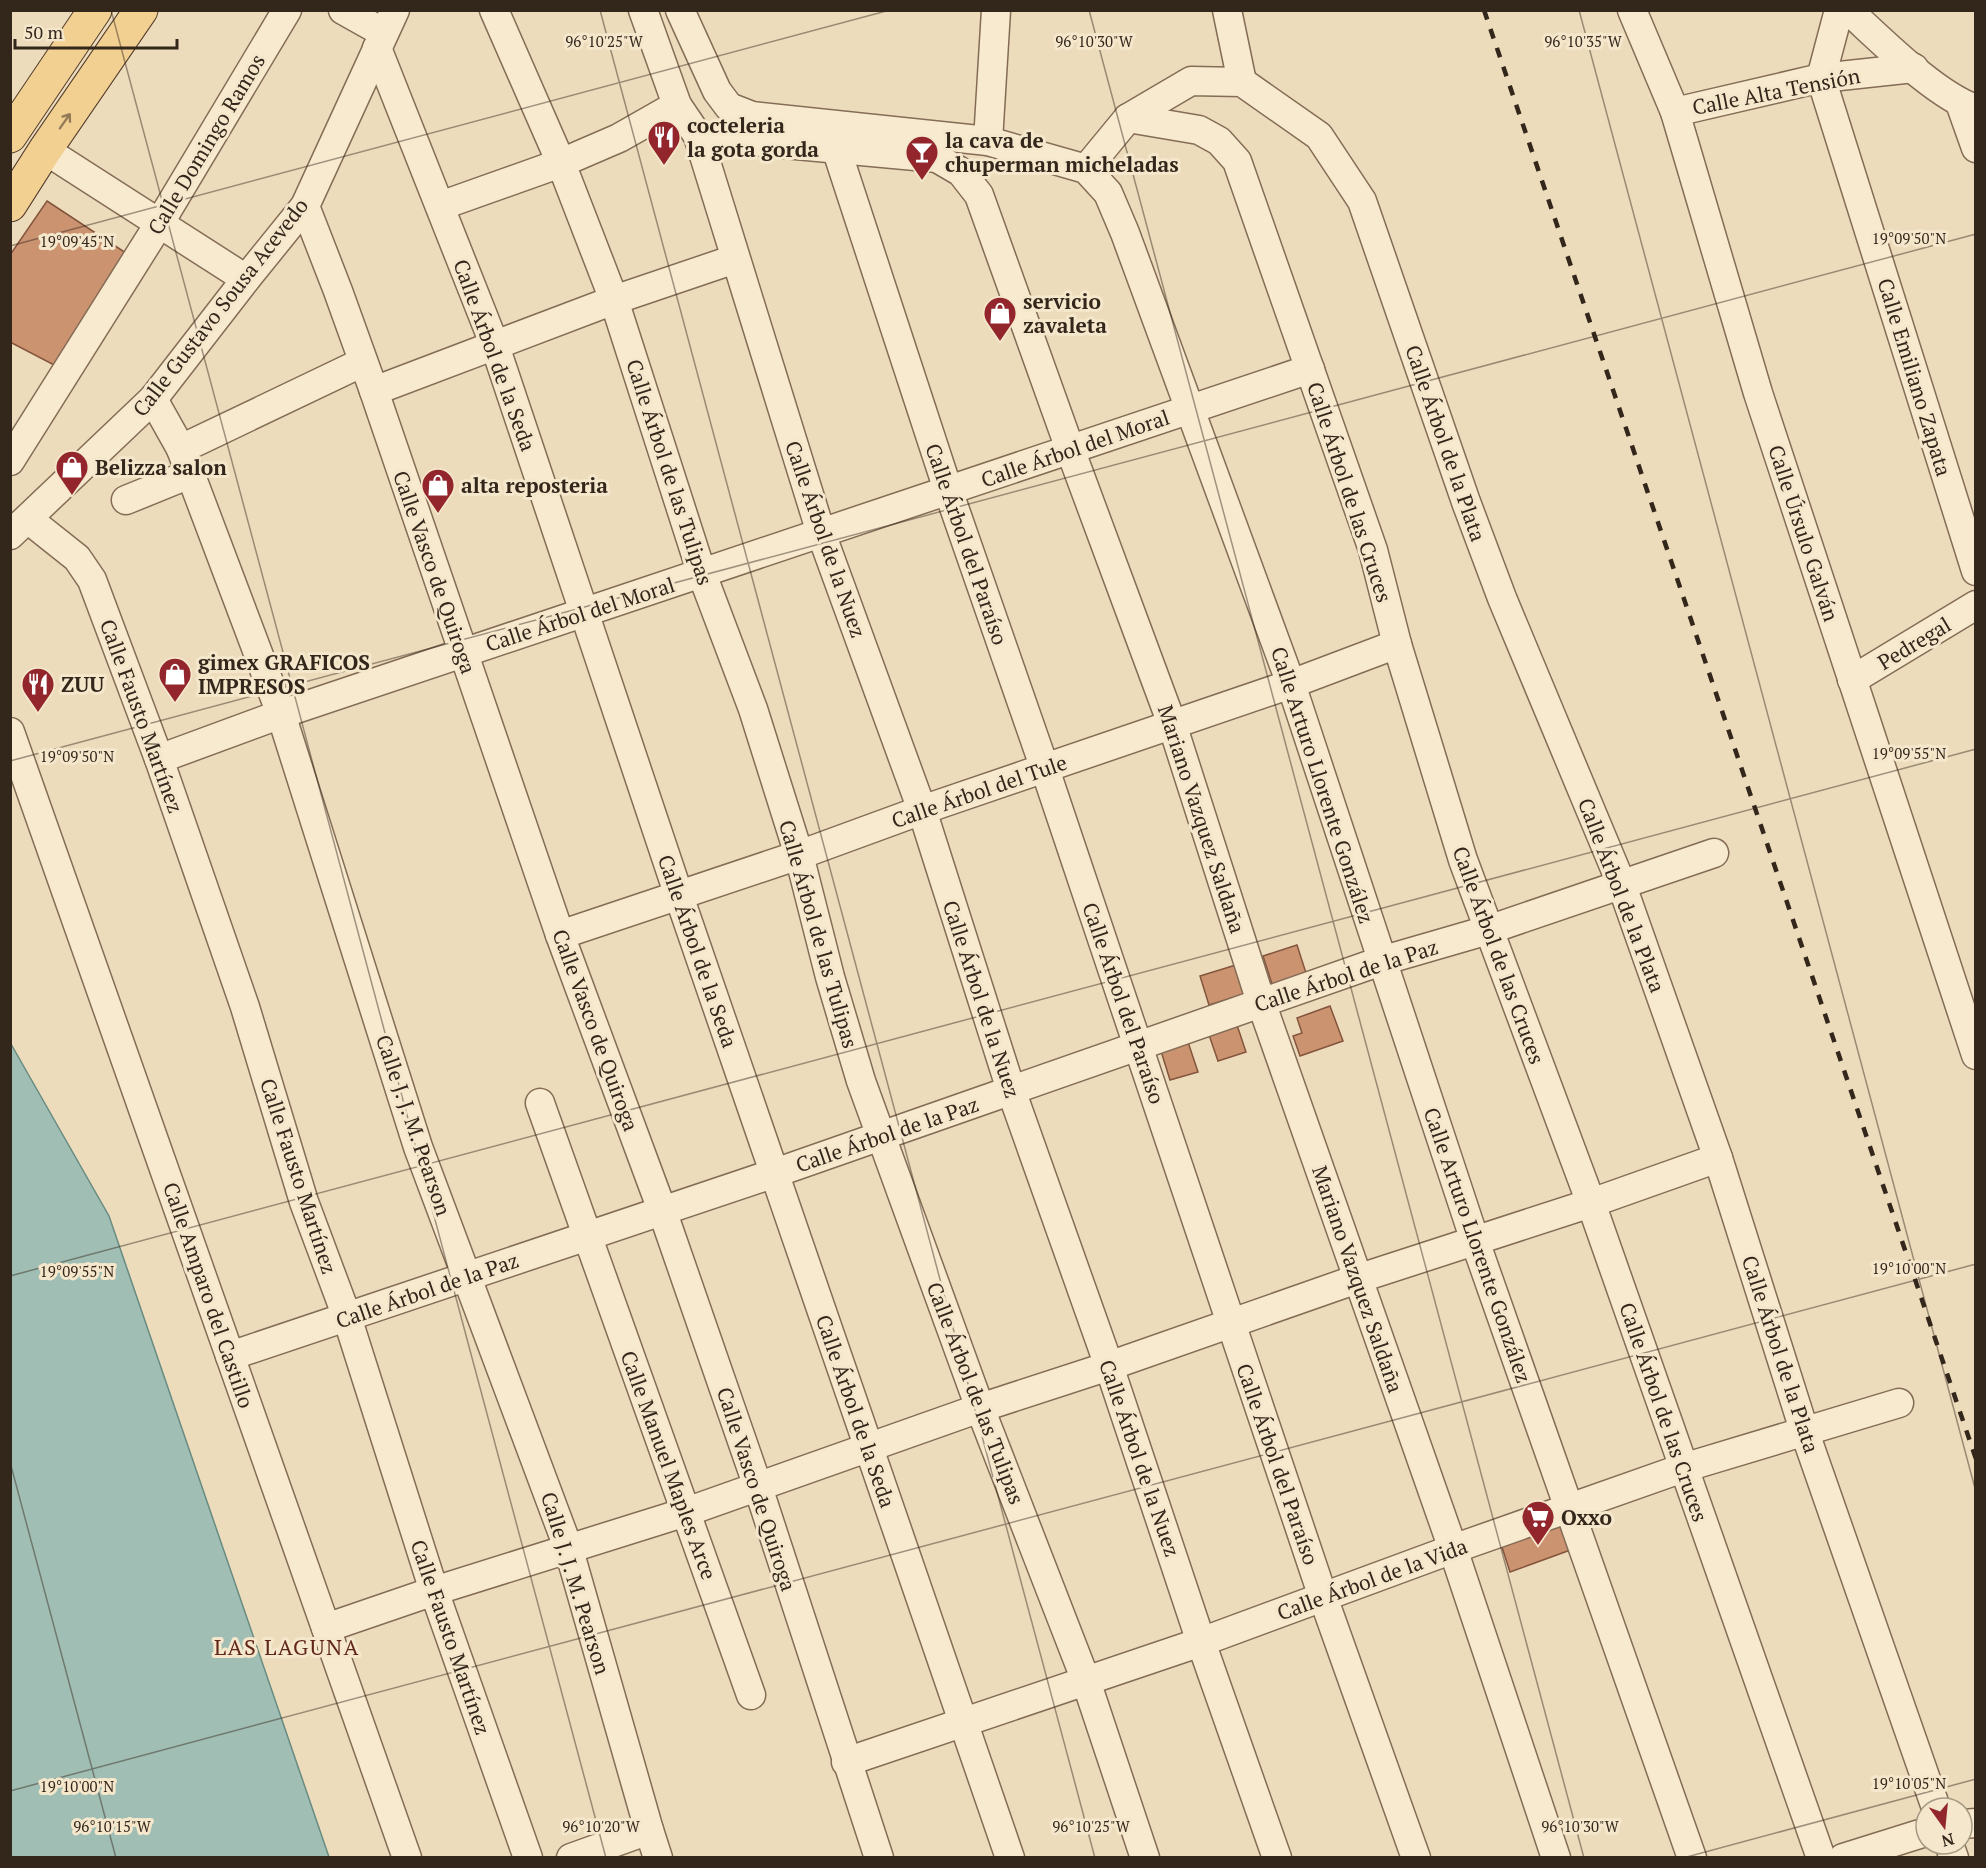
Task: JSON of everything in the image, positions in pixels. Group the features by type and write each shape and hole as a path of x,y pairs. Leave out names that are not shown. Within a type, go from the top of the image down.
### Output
{"main road":[{"path":"10,136 95,10"},
{"path":"10,205 141,10"}],"street":[{"name":"Calle Domingo Ramos","path":"10,461 159,224 287,10"},
{"path":"344,10 386,30"},
{"name":"Calle Árbol de las Tulipas","path":"494,10 561,163 614,300 702,574 753,709 799,855 833,988 861,1081 980,1408 1086,1681 1145,1857"},
{"path":"643,10 677,105 698,136"},
{"path":"680,10 717,91 729,107 744,113 752,116 988,141 1086,169 1128,118 1191,81 1242,82 1227,10"},
{"path":"988,141 996,10"},
{"name":"Calle Úrsulo Galván","path":"1632,10 1675,111 1758,393 1976,1055"},
{"path":"1821,78 1839,10"},
{"path":"1848,10 1914,68 1968,106 1976,148"},
{"name":"Calle Gustavo Sousa Acevedo","path":"19,527 153,399 305,206 386,30"},
{"name":"Calle Árbol de la Seda","path":"386,30 440,206 495,346 678,896 1010,1857"},
{"name":"Calle Alta Tensión","path":"1675,111 1821,78 1914,68"},
{"name":"Calle Emiliano Zapata","path":"1821,78 1976,571"},
{"name":"Calle Árbol de la Plata","path":"1242,82 1319,136 1362,201 1466,502 1502,598 1621,883 1719,1158 1804,1430 1932,1796"},
{"path":"440,206 561,163 619,138 677,105"},
{"name":"Calle Árbol de las Cruces","path":"1128,118 1199,130 1219,141 1237,161 1373,550 1397,644 1463,860 1591,1203 1821,1857"},
{"name":"Mariano Vazquez Saldaña","path":"698,136 937,158 961,172 979,195 1172,724 1261,1002 1453,1549 1556,1857"},
{"name":"Calle Árbol de la Nuez","path":"698,136 821,533 922,810 1011,1090 1109,1366 1201,1642 1277,1857"},
{"name":"Calle Árbol del Paraíso","path":"836,148 948,490 1045,769 1323,1597 1416,1857"},
{"path":"45,150 246,279"},
{"name":"Calle Arturo Llorente González","path":"1086,169 1108,193 1112,203 1291,684 1475,1241 1692,1857"},
{"name":"Calle Vasco de Quiroga","path":"305,206 339,291 560,934 662,1210 758,1486 846,1762 879,1857"},
{"path":"374,391 614,300 735,260"},
{"path":"126,500 185,461 363,362"},
{"name":"Calle Árbol del Moral","path":"159,759 281,714 1310,369"},
{"name":"Calle J. J. M. Pearson","path":"153,399 185,461 281,714 418,1147 569,1550 658,1857"},
{"name":"Calle Fausto Martínez","path":"19,527 77,558 92,580 159,759 245,1007 304,1202 347,1317 434,1591 528,1857"},
{"name":"Pedregal","path":"1852,680 1976,605"},
{"name":"Calle Árbol del Tule","path":"560,934 799,855 922,810 1291,684 1397,644"},
{"name":"Calle Amparo del Castillo","path":"10,732 407,1857"},
{"name":"Calle Árbol de la Paz","path":"230,1356 775,1173 1381,961 1488,930 1714,853"},
{"name":"Calle Manuel Maples Arce","path":"540,1103 751,1695"},
{"path":"326,1628 434,1591 686,1512 980,1408 1719,1158"},
{"name":"Calle Árbol de la Vida","path":"846,1762 1201,1642 1453,1549 1683,1468 1899,1403"},
{"path":"571,1857 649,1830"},
{"path":"1843,1857 1914,1836"}],"water":[{"path":"11,1044 109,1216 329,1857 11,1857"}],"building":[{"path":"47,201 126,253 56,366 10,342 10,255"},
{"path":"1297,945 1306,973 1272,984 1263,956"},
{"path":"1239,964 1248,993 1209,1005 1200,976"},
{"path":"1330,1006 1343,1041 1300,1056 1293,1036 1302,1033 1297,1018"},
{"path":"1236,1022 1246,1052 1218,1061 1208,1032"},
{"path":"1187,1039 1198,1072 1170,1080 1160,1048"},
{"name":"Oxxo","path":"1566,1520 1576,1548 1510,1572 1501,1544"}],"railway":[{"path":"1484,10 1976,1459"}],"place":[{"name":"cocteleria la gota gorda","path":"664,166"},
{"name":"la cava de chuperman micheladas","path":"922,181"},
{"name":"servicio zavaleta","path":"1000,342"},
{"name":"Belizza salon","path":"72,496"},
{"name":"alta reposteria","path":"438,514"},
{"name":"gimex GRAFICOS IMPRESOS","path":"175,703"},
{"name":"ZUU","path":"38,713"},
{"name":"Oxxo","path":"1538,1546"}],"district":[{"name":"LAS LAGUNA","path":"287,1646"}]}
